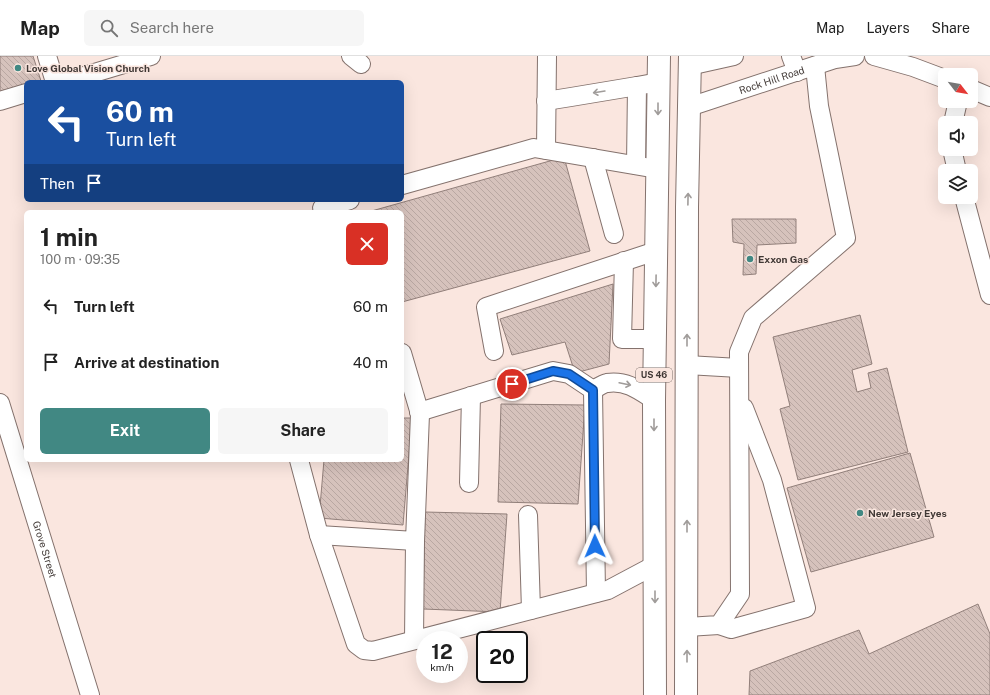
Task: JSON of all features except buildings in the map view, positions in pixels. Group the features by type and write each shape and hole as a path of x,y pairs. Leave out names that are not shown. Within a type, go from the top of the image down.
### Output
{"highway":[{"name":"US 46","path":"655,695 654,400 659,56"},
{"path":"686,695 690,61"}],"street":[{"path":"47,56 54,80"},
{"path":"71,80 151,56"},
{"path":"546,150 547,56"},
{"name":"Rock Hill Road","path":"689,107 794,64 815,66 836,59 855,56"},
{"path":"874,56 916,62 938,75"},
{"path":"690,61 729,57"},
{"path":"719,626 740,594 739,352 753,318 846,238 819,106 815,66"},
{"path":"546,101 658,82"},
{"path":"636,165 637,86"},
{"path":"978,92 990,97"},
{"path":"0,101 24,94"},
{"path":"404,184 534,148 657,169"},
{"path":"593,158 614,234"},
{"path":"322,208 343,202"},
{"path":"966,204 990,295"},
{"path":"494,351 486,307 656,251"},
{"path":"624,261 622,339 655,339"},
{"path":"404,360 420,414 415,540 414,640"},
{"path":"687,365 740,368"},
{"path":"419,412 553,371 569,374 593,390"},
{"path":"593,390 606,383 621,383 630,385 654,400"},
{"path":"593,390 596,593"},
{"path":"469,483 470,396"},
{"path":"687,627 719,626 731,629 806,608 772,480 740,398"},
{"name":"Grove Street","path":"0,403 90,695"},
{"path":"300,462 319,535 356,644 364,650 373,651 608,590 655,565"},
{"path":"528,515 531,610"},
{"path":"319,535 415,540"}],"place":[{"name":"Love Global Vision Church","path":"18,68"},
{"name":"Exxon Gas","path":"750,259"},
{"name":"New Jersey Eyes","path":"860,513"}],"route":[{"path":"512,384 553,371 569,374 593,390 595,546"}]}
